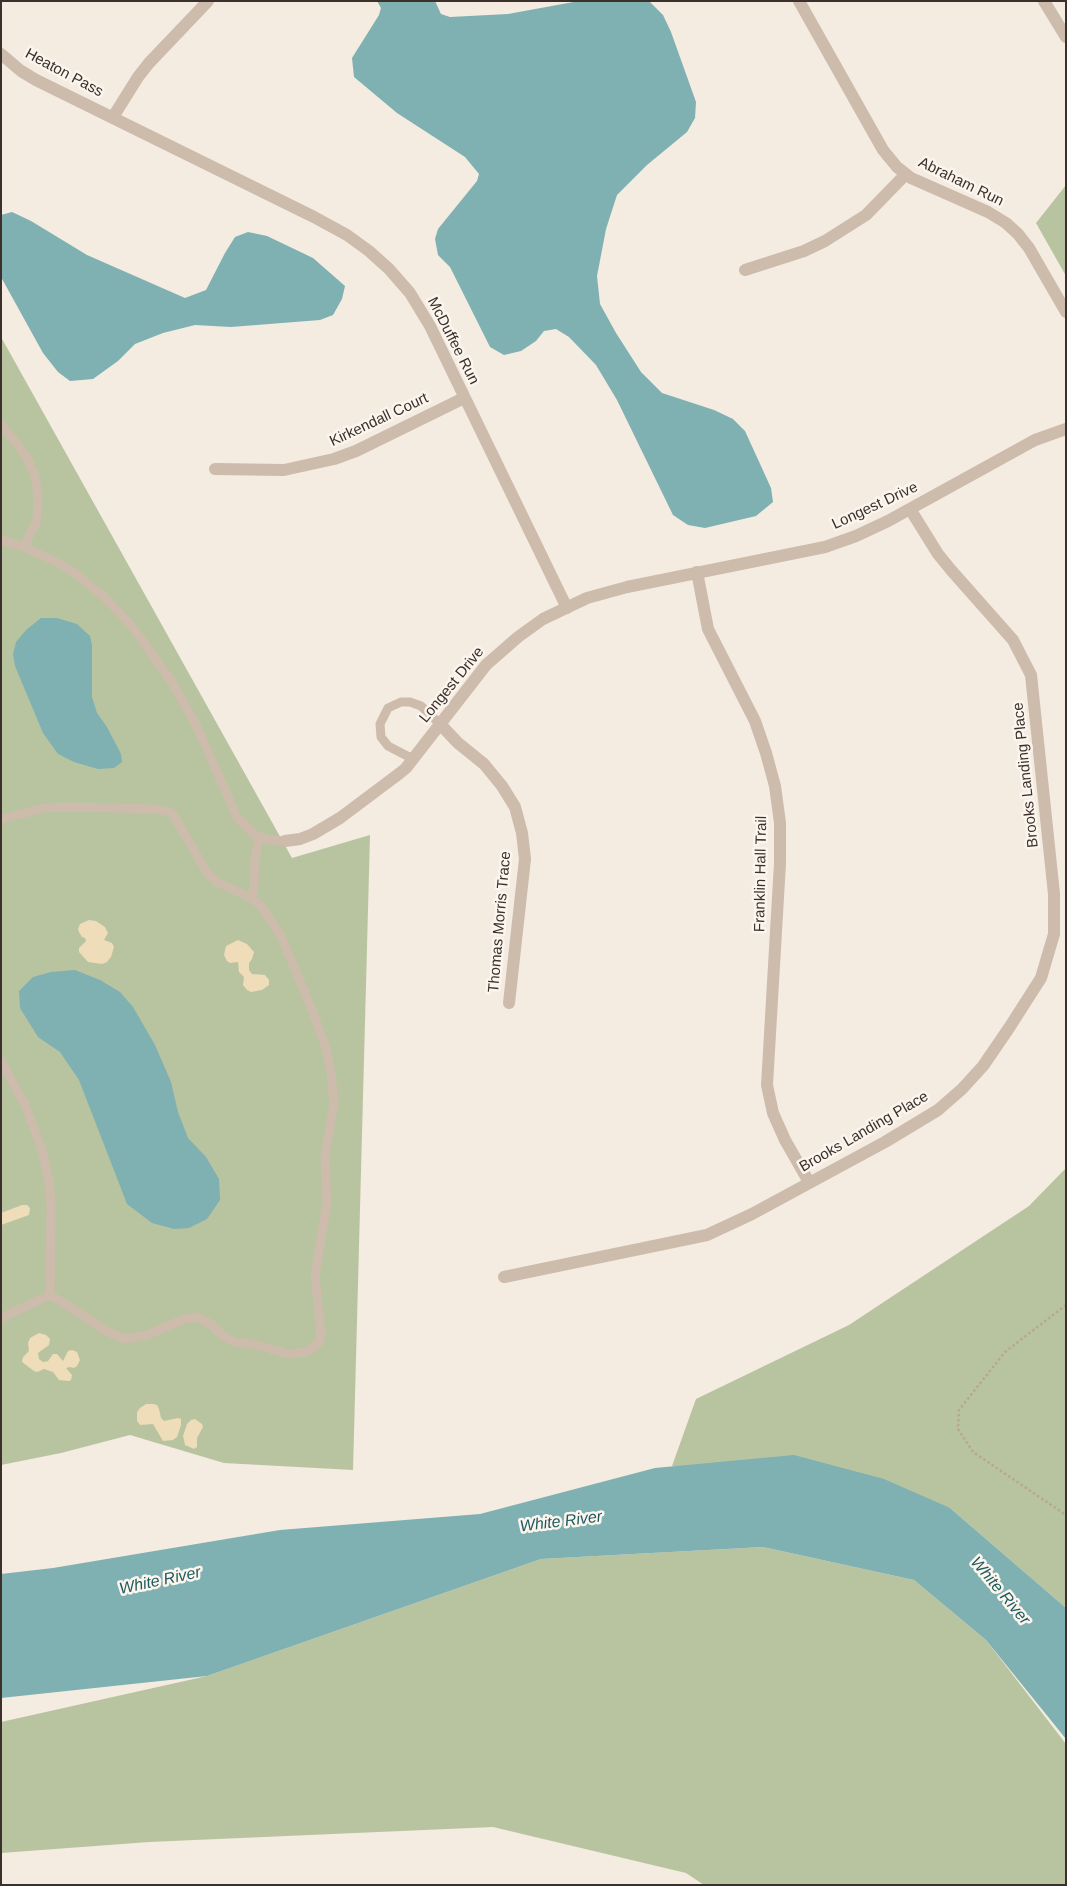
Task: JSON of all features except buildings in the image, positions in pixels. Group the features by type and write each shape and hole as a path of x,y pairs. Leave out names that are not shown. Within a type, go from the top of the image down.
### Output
{"street":[{"path":"113,118 138,76 208,1"},
{"name":"Abraham Run","path":"799,1 883,150 897,167 925,185 988,212 1006,223 1029,248 1066,312"},
{"path":"1044,1 1066,38"},
{"name":"Heaton Pass","path":"1,54 21,71 36,80 113,118"},
{"name":"McDuffee Run","path":"113,118 347,235 389,269 410,293 430,326 567,608"},
{"path":"745,270 804,251 825,242 866,215 906,174"},
{"name":"Kirkendall Court","path":"215,469 284,470 334,459 356,451 464,398"},
{"name":"Longest Drive","path":"285,842 313,834 340,818 406,768 486,665 524,632 544,619 587,598 627,587 825,547 856,536 910,509 1035,440 1066,429"},
{"name":"Brooks Landing Place","path":"504,1277 707,1236 752,1214 885,1142 930,1114 962,1089 983,1066 1041,978 1054,934 1054,894 1031,675 1025,660 1013,640 938,554 910,509"},
{"name":"Franklin Hall Trail","path":"698,572 708,629 755,720 774,786 780,823 780,863 767,1085 773,1113 785,1140 809,1182"},
{"name":"Thomas Morris Trace","path":"440,724 484,764 502,786 515,807 522,833 525,859 510,1003"}],"lane":[{"path":"1,424 27,457 35,476 38,497 37,520 24,546"},
{"name":"Longest Drive","path":"1,540 24,546 75,573 104,597 131,625 172,682 193,721 237,817 246,828 258,836 268,840 285,842"},
{"path":"412,759 388,746 381,737 380,724 388,708 401,702 416,704 421,706 440,724"},
{"path":"1,819 44,808 135,808 164,810 172,814 208,874 217,882 250,898 263,909 281,936 326,1048 334,1103 324,1157 328,1202 315,1275 321,1335 319,1342 305,1352 280,1353 253,1344 234,1342 223,1336 212,1325 198,1318 184,1319 147,1335 125,1339 104,1330 50,1296"},
{"path":"250,898 254,889 258,836"},
{"path":"1,1061 25,1105 42,1150 49,1182 52,1205 50,1296"},
{"path":"1,1318 50,1296"}],"path":[{"path":"1066,1305 1005,1352 959,1410 958,1429 973,1452 1066,1514"}],"green space":[{"path":"1066,185 1066,276 1036,223"},
{"path":"1,337 292,858 370,835 353,1470 224,1463 130,1435 61,1453 1,1465"},
{"path":"1066,1168 1066,1608 950,1508 672,1466 696,1399 849,1325 1029,1206"},
{"path":"763,1547 914,1580 986,1640 1066,1744 1066,1885 704,1885 686,1873 493,1827 149,1842 1,1853 1,1722 207,1676 541,1559"}],"sand":[{"path":"89,920 96,921 105,927 108,933 104,940 112,943 114,947 111,957 102,964 88,962 79,952 79,948 86,941 78,929 80,924"},
{"path":"238,940 247,944 254,952 249,963 249,970 252,974 265,975 269,980 269,985 262,990 251,992 247,990 243,985 244,977 239,972 238,962 230,963 224,955 226,946"},
{"path":"27,1205 30,1208 29,1215 1,1225 1,1213"},
{"path":"39,1333 46,1335 50,1339 49,1345 38,1353 39,1359 43,1362 48,1361 53,1354 57,1354 63,1361 68,1351 77,1352 80,1360 77,1366 66,1368 72,1375 71,1380 59,1380 53,1372 44,1369 37,1372 34,1371 22,1362 23,1357 29,1351 28,1343 30,1338"},
{"path":"146,1404 157,1405 161,1418 164,1421 181,1419 177,1437 173,1440 163,1441 153,1424 140,1425 137,1421 137,1412"},
{"path":"195,1419 203,1427 197,1438 197,1447 194,1449 185,1445 183,1436 187,1424"}],"water":[{"path":"377,1 435,1 441,14 450,17 508,14 579,1 649,1 663,15 696,102 695,118 687,132 647,165 617,195 606,229 597,276 600,304 641,372 662,393 714,410 733,419 745,431 771,488 773,502 756,516 705,528 688,525 673,515 617,400 596,365 569,337 556,329 544,331 536,341 521,351 504,355 490,347 450,267 438,255 435,239 438,229 477,181 479,174 465,157 397,113 354,77 352,58 379,15 381,8"},
{"path":"12,212 31,221 87,255 185,298 206,290 235,237 248,232 267,236 313,258 345,286 342,299 333,315 320,320 231,327 195,325 163,333 135,344 118,361 93,379 70,381 58,372 43,353 1,277 1,215"},
{"path":"41,618 57,618 77,624 90,636 92,645 92,697 97,713 107,727 121,754 122,762 114,768 98,769 74,762 58,754 43,733 15,666 13,654 16,642 26,630"},
{"path":"75,970 100,980 120,992 133,1007 155,1045 171,1082 178,1112 188,1138 206,1157 219,1179 220,1200 207,1219 189,1228 174,1229 152,1223 127,1204 79,1080 60,1052 38,1037 20,1008 19,991 33,977 51,972"},
{"name":"White River","path":"794,1455 884,1479 950,1508 1066,1608 1066,1739 986,1640 914,1580 763,1547 541,1559 207,1676 1,1698 1,1574 53,1568 280,1530 480,1514 655,1468"}]}
